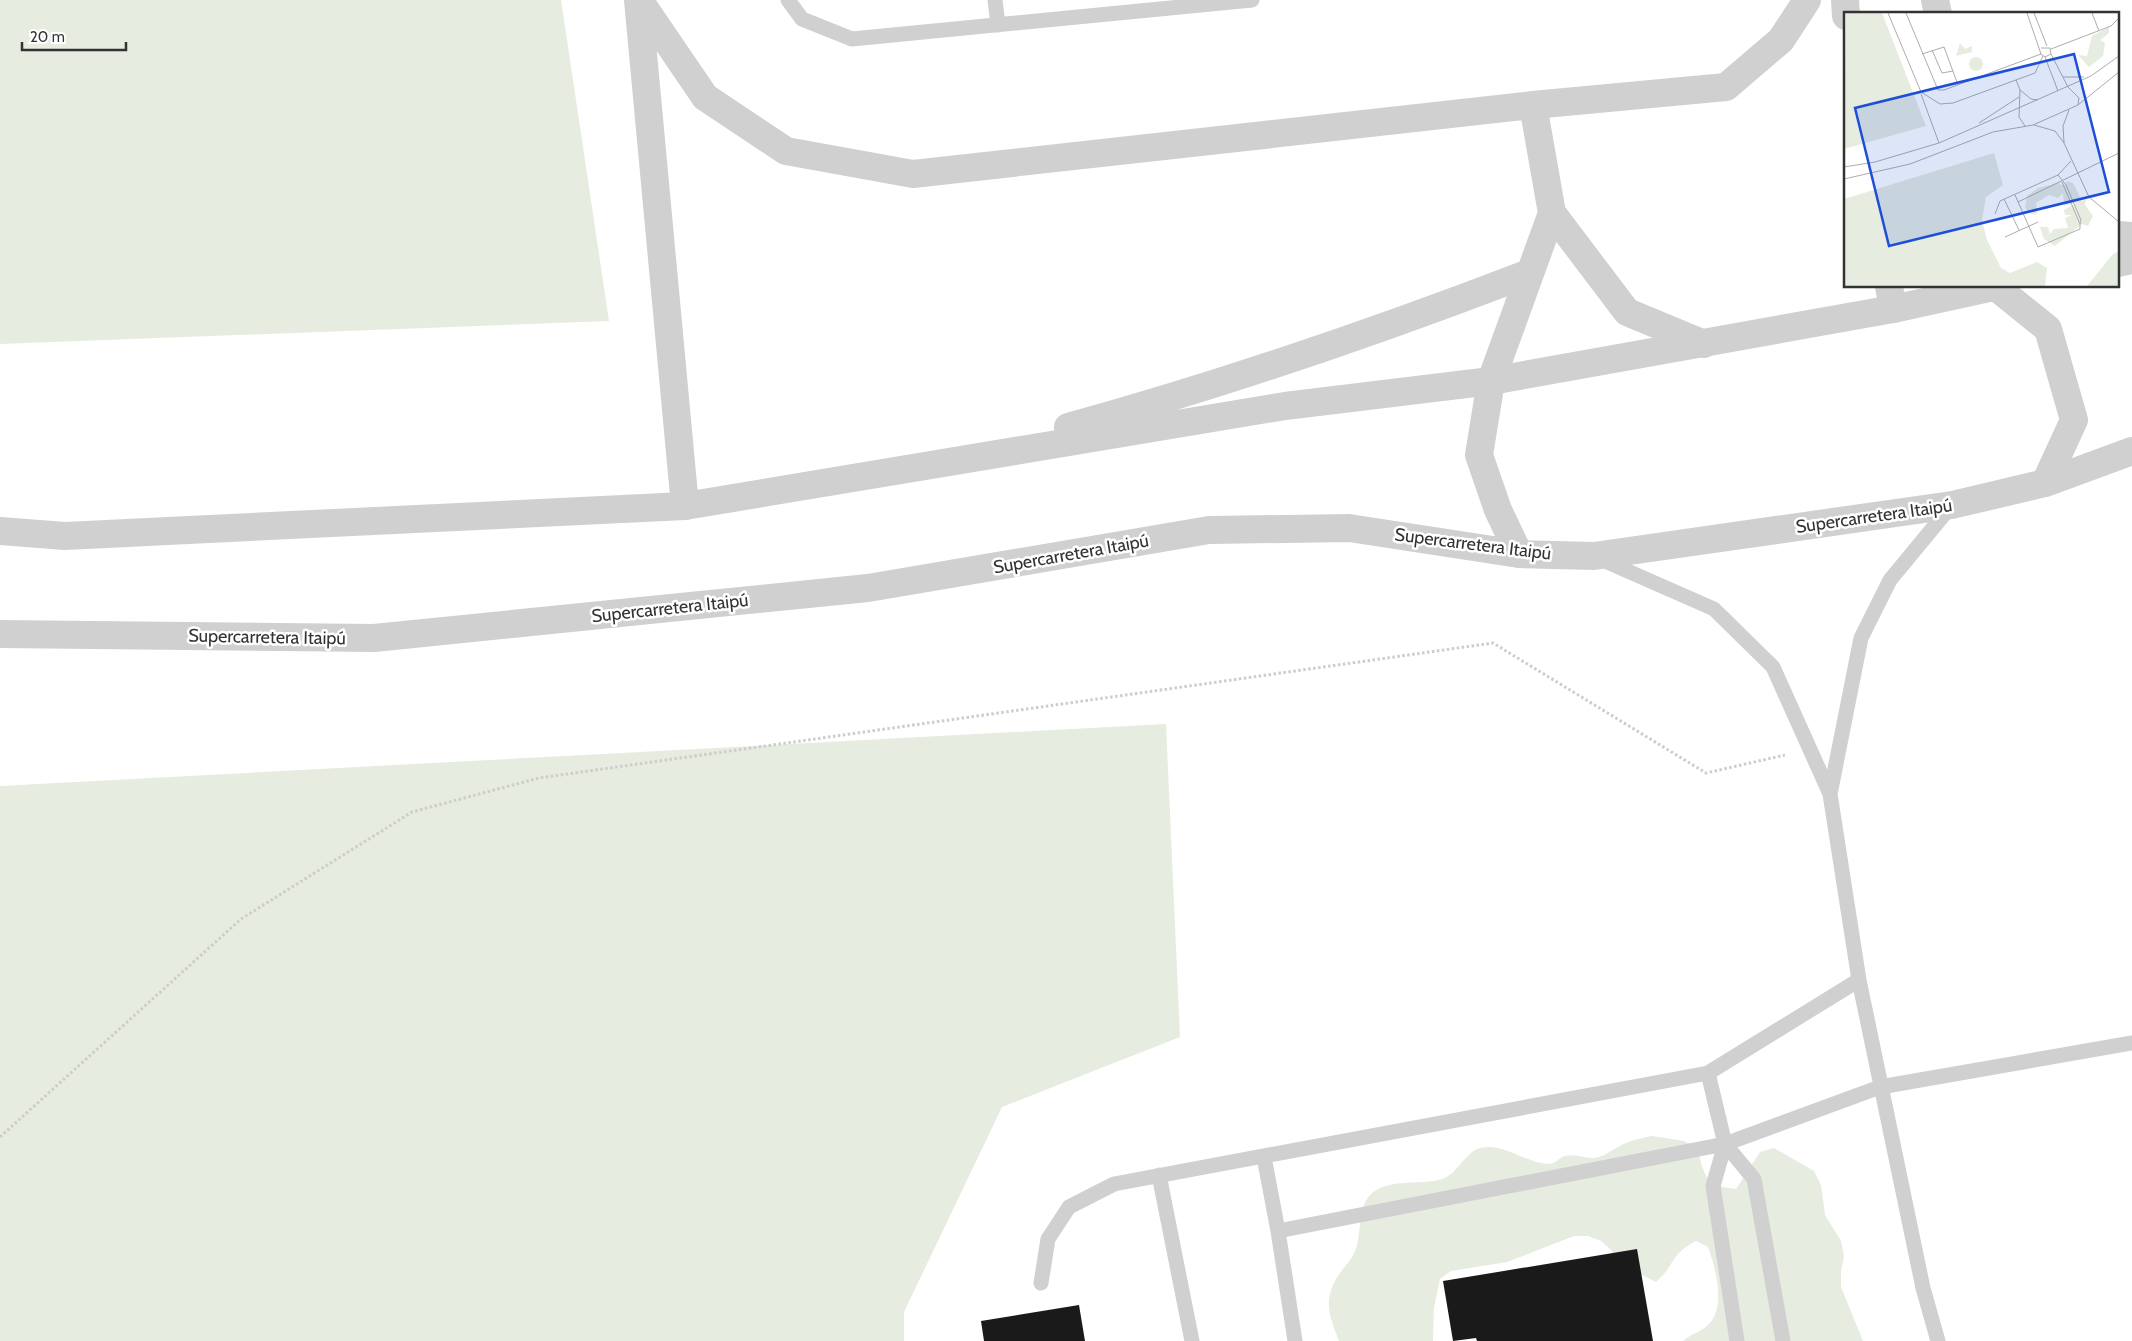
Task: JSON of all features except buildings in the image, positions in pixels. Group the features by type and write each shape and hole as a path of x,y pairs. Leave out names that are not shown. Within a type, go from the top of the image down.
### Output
{"street":[{"path":"638,0 705,97 786,151 913,174 1533,105 1726,87 1781,40 1807,0"},
{"path":"638,0 685,506"},
{"path":"1533,105 1552,213 1627,312 1704,344"},
{"path":"1519,554 1498,510 1479,455 1491,381 1552,213"},
{"path":"917,468 1134,409 1417,316 1529,273"},
{"path":"0,531 65,536 685,506 1285,406 1491,381 1704,344 1891,297 1977,288"},
{"path":"1998,288 2048,329 2074,420 2045,483"},
{"name":"Supercarretera Itaipú","path":"0,634 374,638 868,588 1210,530 1349,528 1519,554 1594,556 1952,505 2045,483 2132,451"}],"lane":[{"path":"788,0 802,19 852,39 1252,0"},
{"path":"996,0 998,24"},
{"path":"1830,794 1861,638 1890,580 1952,505"},
{"path":"1594,556 1714,609 1773,667 1830,794 1859,980 1880,1087 1924,1288 1938,1341"},
{"path":"1041,1283 1048,1239 1069,1207 1114,1184 1708,1073 1859,980"},
{"path":"1278,1231 1725,1144 1880,1087 2132,1044"},
{"path":"1708,1073 1725,1144 1754,1179 1783,1341"},
{"path":"1725,1144 1713,1186 1737,1341"},
{"path":"1264,1156 1295,1341"},
{"path":"1159,1176 1192,1341"}],"path":[{"path":"0,1137 241,919 412,812 539,778 1493,643 1706,773 1810,749"}],"shaded area":[{"path":"0,0 561,0 609,321 0,344"},
{"path":"1166,724 1180,1037 1002,1107 904,1312 904,1341 0,1341 0,786"},
{"path":"1652,1136 1684,1141 1698,1148 1704,1172 1712,1182 1726,1187 1736,1189 1760,1152 1774,1148 1814,1171 1821,1185 1825,1215 1841,1241 1844,1256 1841,1271 1841,1287 1863,1341 1683,1341 1707,1326 1717,1310 1718,1288 1708,1247 1696,1241 1688,1246 1677,1255 1667,1271 1656,1282 1617,1262 1611,1250 1601,1241 1588,1236 1574,1236 1507,1262 1451,1271 1440,1279 1434,1308 1433,1341 1339,1341 1329,1309 1330,1293 1338,1276 1355,1251 1365,1202 1376,1190 1394,1184 1442,1179 1452,1173 1470,1154 1480,1148 1489,1147 1506,1150 1540,1163 1549,1164 1569,1155 1599,1157 1629,1142"}]}
